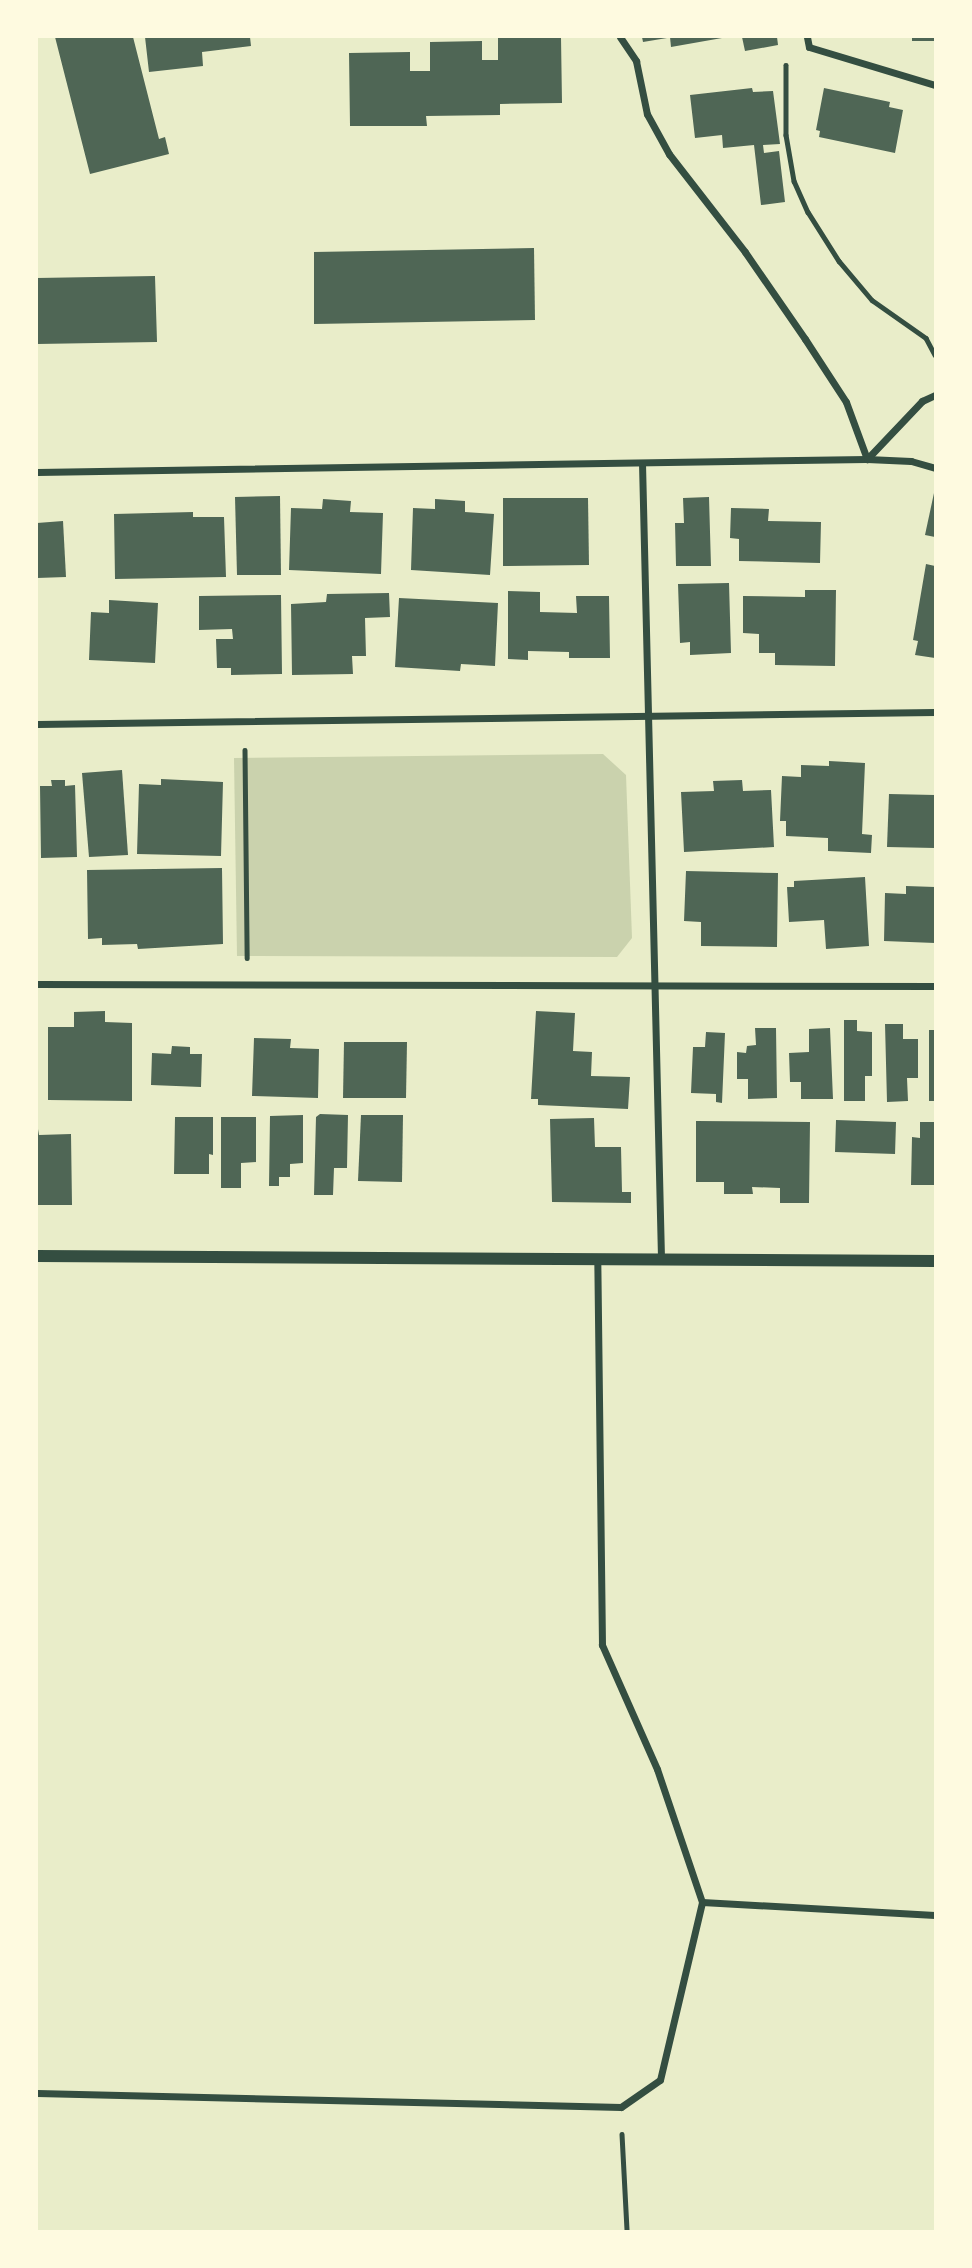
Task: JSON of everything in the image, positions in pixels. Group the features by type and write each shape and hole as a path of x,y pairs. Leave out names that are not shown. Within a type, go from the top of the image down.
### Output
{"street":[{"path":"620,37 636,61 647,114 669,154 745,253 819,360 846,402 867,458"},
{"path":"807,37 809,47 935,85"},
{"path":"867,458 922,401 935,395"},
{"path":"37,472 867,458 911,461 935,468"},
{"path":"642,463 661,1260"},
{"path":"37,723 935,712"},
{"path":"37,984 655,983 935,986"},
{"path":"37,1256 935,1261"},
{"path":"37,2093 621,2107 660,2080 702,1902 657,1769 602,1645 597,1259"},
{"path":"702,1902 935,1915"}],"path":[{"path":"809,47 786,64 786,135 794,181 808,212 839,261 872,300 926,338 935,355"},
{"path":"245,721 247,984"},
{"path":"621,2107 626,2231"}],"green space":[{"path":"603,754 626,775 632,938 617,957 237,956 234,758"}],"building":[{"path":"55,37 133,37 159,139 165,137 169,154 90,174"},
{"path":"145,37 250,37 251,46 202,52 203,66 149,72"},
{"path":"498,37 561,37 562,103 500,104 500,115 426,116 427,126 350,126 349,53 410,52 410,71 430,71 430,42 482,41 482,60 498,60"},
{"path":"642,37 667,37 667,38 643,42"},
{"path":"670,37 722,37 722,38 671,47"},
{"path":"742,37 777,37 778,45 745,51"},
{"path":"912,37 935,37 935,41 912,41"},
{"path":"752,88 753,92 773,91 780,144 763,145 764,153 779,151 785,202 761,205 754,145 723,148 722,135 695,138 690,95"},
{"path":"824,88 890,102 889,107 903,110 895,153 819,137 820,131 816,130"},
{"path":"534,248 535,320 314,324 314,252"},
{"path":"155,276 157,342 37,344 37,278"},
{"path":"935,493 935,537 925,535"},
{"path":"280,496 281,575 237,575 235,497"},
{"path":"709,497 711,566 676,566 675,523 684,523 683,498"},
{"path":"503,498 588,498 589,565 503,566"},
{"path":"323,499 351,501 350,512 383,513 381,574 289,570 291,508 322,509"},
{"path":"435,499 465,501 465,512 494,514 490,575 411,570 413,508 435,509"},
{"path":"731,508 769,509 768,521 821,522 820,563 739,561 739,539 730,538"},
{"path":"193,512 193,517 224,517 226,577 115,579 114,514"},
{"path":"63,521 66,577 37,578 37,523"},
{"path":"926,564 935,566 935,658 915,655 918,641 913,640"},
{"path":"729,583 731,653 690,655 690,642 680,643 678,584"},
{"path":"805,590 836,590 835,666 775,665 775,653 759,653 759,634 743,633 743,596 805,597"},
{"path":"508,591 540,592 540,612 577,613 576,596 609,596 610,658 569,658 569,652 528,651 528,660 508,659"},
{"path":"389,593 390,617 365,618 366,656 352,656 353,674 292,675 291,604 326,602 327,594"},
{"path":"281,595 282,674 231,675 231,668 217,668 216,639 233,639 232,629 199,630 199,596"},
{"path":"399,598 498,603 495,666 461,664 460,671 395,667"},
{"path":"109,600 158,603 155,663 89,660 91,612 109,613"},
{"path":"829,761 865,763 862,834 872,835 871,853 828,851 828,838 786,836 786,821 780,821 782,776 801,777 801,765 829,766"},
{"path":"122,770 128,855 89,857 82,773"},
{"path":"161,779 223,782 221,856 137,854 139,784 161,785"},
{"path":"51,780 65,780 65,786 75,785 77,857 41,858 40,786 52,786"},
{"path":"742,780 743,791 771,790 774,847 684,852 681,792 714,791 713,781"},
{"path":"889,794 935,795 935,848 887,847"},
{"path":"222,868 223,944 138,949 137,944 102,945 102,938 88,939 87,870"},
{"path":"686,871 778,873 777,947 701,946 701,922 684,921"},
{"path":"865,877 869,946 826,949 824,920 789,922 787,887 794,887 794,881"},
{"path":"906,886 935,887 935,943 884,941 885,893 906,894"},
{"path":"105,1011 105,1022 132,1023 132,1101 48,1100 48,1027 74,1027 74,1012"},
{"path":"536,1011 575,1013 573,1051 592,1052 591,1076 630,1077 628,1109 538,1105 538,1099 531,1099"},
{"path":"844,1020 857,1020 857,1031 872,1032 872,1076 865,1076 865,1101 844,1101"},
{"path":"885,1024 903,1024 903,1039 918,1039 918,1078 907,1078 908,1101 887,1102"},
{"path":"755,1028 776,1028 777,1098 748,1099 748,1079 737,1079 737,1052 746,1053 747,1046 756,1045"},
{"path":"830,1028 833,1099 801,1099 801,1082 790,1082 789,1053 809,1052 809,1029"},
{"path":"929,1030 935,1030 935,1101 929,1101"},
{"path":"706,1032 725,1033 722,1103 716,1102 716,1094 691,1093 693,1047 705,1047"},
{"path":"254,1038 291,1039 290,1048 319,1049 318,1098 252,1096"},
{"path":"344,1042 407,1042 406,1098 343,1098"},
{"path":"172,1046 190,1047 190,1054 202,1054 201,1087 151,1085 152,1053 171,1054"},
{"path":"320,1114 348,1115 347,1168 334,1168 333,1195 314,1195 316,1117"},
{"path":"303,1115 303,1163 290,1164 290,1177 279,1177 279,1186 269,1186 270,1116"},
{"path":"361,1115 403,1115 402,1182 358,1181"},
{"path":"175,1117 213,1117 213,1155 209,1154 209,1174 174,1174"},
{"path":"221,1117 256,1117 256,1162 241,1163 241,1188 221,1188"},
{"path":"594,1118 595,1147 621,1147 622,1192 631,1192 631,1203 552,1202 550,1119"},
{"path":"836,1120 896,1122 895,1154 835,1152"},
{"path":"696,1121 810,1122 809,1203 780,1203 780,1188 752,1187 753,1194 724,1194 724,1182 696,1182"},
{"path":"920,1122 935,1122 935,1185 911,1185 912,1137 920,1138"},
{"path":"37,1123 39,1135 71,1134 72,1205 37,1205"}]}
